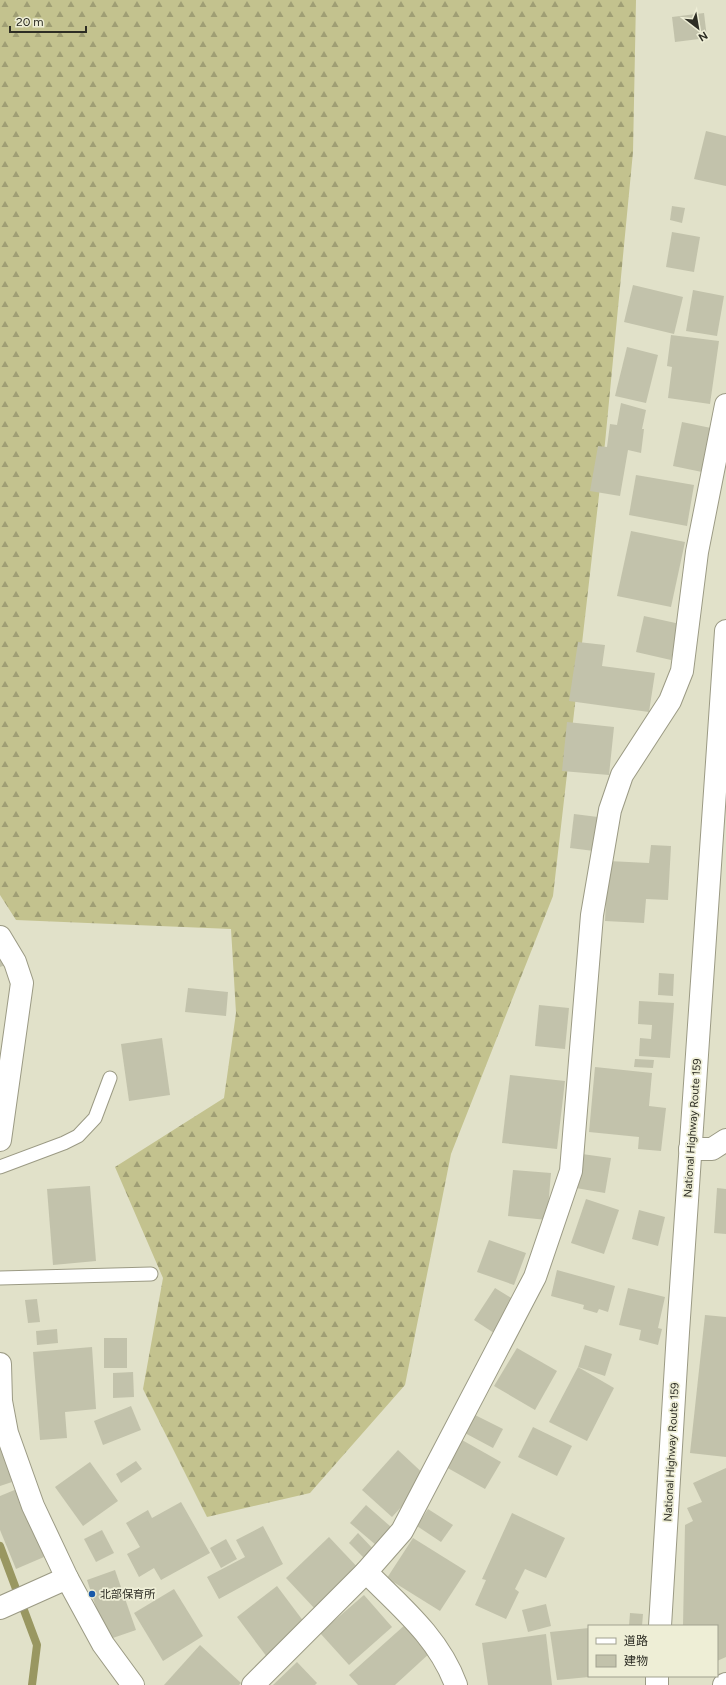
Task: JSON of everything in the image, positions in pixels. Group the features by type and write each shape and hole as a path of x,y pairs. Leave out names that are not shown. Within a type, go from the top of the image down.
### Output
{"main road":[{"path":"252,1685 366,1572 402,1531 535,1277 570,1171 592,915 610,810 622,775 670,701 682,671 697,552 726,404"},
{"name":"National Highway Route 159","path":"660,1625 690,1149 726,631"},
{"path":"0,937 15,962 22,983 0,1140"},
{"path":"690,1149 712,1149 726,1140"},
{"path":"0,1364 1,1401 7,1433 33,1506 67,1578 102,1644 133,1685"},
{"path":"366,1572 429,1636 449,1666 456,1685"},
{"path":"8,1604 67,1578"}],"lane":[{"path":"0,1167 64,1143 78,1136 95,1118 110,1078"},
{"path":"0,1278 151,1274"}],"green space":[{"path":"0,0 636,0 633,152 605,443 553,896 451,1154 405,1385 310,1493 207,1517 143,1389 163,1278 115,1167 224,1098 236,1013 231,929 16,920 0,895"}],"building":[{"path":"704,13 707,38 675,42 672,17"},
{"path":"706,131 726,136 726,186 694,179"},
{"path":"672,206 685,208 682,223 670,220"},
{"path":"672,232 700,237 694,272 666,267"},
{"path":"633,285 683,297 674,334 624,322"},
{"path":"693,290 724,296 717,336 686,331"},
{"path":"671,335 719,341 710,404 668,398 672,367 667,366"},
{"path":"627,347 658,355 646,403 615,396"},
{"path":"621,403 646,410 642,429 644,429 641,453 628,450 620,496 590,491 598,446 607,447 610,424 617,425"},
{"path":"682,422 711,428 702,472 673,466"},
{"path":"636,475 694,485 687,526 629,515"},
{"path":"631,531 685,542 671,607 617,596"},
{"path":"644,616 680,624 671,660 636,652"},
{"path":"578,642 605,645 602,666 655,673 649,712 569,701"},
{"path":"567,722 614,727 609,775 562,771"},
{"path":"574,814 598,817 594,851 570,848"},
{"path":"651,845 671,846 668,900 646,899 644,923 605,921 608,861 649,863"},
{"path":"0,942 8,964 0,967"},
{"path":"659,973 674,974 673,996 658,995"},
{"path":"188,988 228,992 226,1016 185,1012"},
{"path":"639,1001 674,1003 670,1058 639,1056 640,1038 651,1039 652,1025 638,1024"},
{"path":"539,1005 569,1008 565,1049 535,1046"},
{"path":"162,1038 170,1095 129,1101 121,1044"},
{"path":"635,1059 654,1060 653,1068 634,1067"},
{"path":"595,1067 652,1073 649,1106 666,1108 661,1151 638,1149 639,1137 589,1132"},
{"path":"510,1075 565,1081 557,1149 502,1143"},
{"path":"582,1154 611,1158 605,1193 576,1188"},
{"path":"513,1170 551,1173 547,1220 508,1216"},
{"path":"90,1186 96,1261 53,1265 47,1189"},
{"path":"717,1188 726,1189 726,1234 714,1233"},
{"path":"586,1199 619,1210 604,1254 571,1243"},
{"path":"639,1210 665,1217 658,1246 632,1239"},
{"path":"489,1240 526,1253 514,1285 477,1272"},
{"path":"557,1270 615,1286 608,1312 599,1309 597,1313 583,1309 584,1305 551,1296"},
{"path":"495,1288 516,1301 494,1333 474,1320"},
{"path":"628,1288 665,1297 658,1328 662,1329 658,1345 639,1340 641,1330 619,1325"},
{"path":"37,1299 40,1322 28,1323 25,1300"},
{"path":"705,1315 726,1317 726,1457 690,1453"},
{"path":"57,1329 58,1343 37,1345 36,1331"},
{"path":"104,1338 127,1338 127,1368 104,1368"},
{"path":"585,1345 612,1354 605,1376 578,1367"},
{"path":"92,1347 96,1409 65,1412 67,1438 40,1440 33,1352"},
{"path":"517,1348 557,1371 535,1410 494,1386"},
{"path":"578,1367 614,1388 587,1441 549,1422"},
{"path":"133,1372 134,1397 113,1398 113,1373"},
{"path":"131,1406 141,1430 103,1445 94,1421"},
{"path":"473,1414 503,1429 493,1448 463,1432"},
{"path":"533,1427 572,1446 557,1476 518,1457"},
{"path":"462,1440 501,1462 485,1489 446,1467"},
{"path":"0,1445 12,1482 0,1486"},
{"path":"398,1450 428,1478 392,1517 362,1490"},
{"path":"136,1461 142,1469 121,1483 116,1474"},
{"path":"90,1462 118,1501 83,1526 55,1487"},
{"path":"726,1468 726,1657 718,1661 718,1625 683,1625 685,1525 693,1521 687,1508 702,1502 693,1483"},
{"path":"17,1489 44,1557 16,1569 0,1530 0,1496"},
{"path":"181,1502 210,1553 161,1580 154,1568 139,1577 127,1554 140,1547 126,1523 148,1510 152,1518"},
{"path":"366,1505 391,1527 376,1545 350,1523"},
{"path":"428,1509 453,1525 441,1542 417,1526"},
{"path":"512,1513 565,1538 546,1578 525,1569 515,1589 519,1592 506,1619 475,1605 486,1580 482,1579"},
{"path":"263,1526 283,1564 219,1599 207,1577 245,1557 236,1540"},
{"path":"102,1530 114,1553 96,1562 84,1539"},
{"path":"358,1533 375,1551 366,1560 349,1543"},
{"path":"329,1537 360,1570 316,1610 286,1578"},
{"path":"413,1538 466,1571 440,1611 387,1578"},
{"path":"226,1539 237,1559 221,1568 210,1548"},
{"path":"115,1570 136,1630 107,1640 87,1580"},
{"path":"277,1586 307,1626 267,1657 237,1617"},
{"path":"174,1589 203,1636 163,1661 134,1613"},
{"path":"364,1595 392,1627 349,1665 320,1633"},
{"path":"546,1604 551,1626 528,1632 522,1610"},
{"path":"630,1613 643,1614 642,1625 629,1625"},
{"path":"406,1624 431,1652 395,1685 358,1685 349,1675"},
{"path":"588,1628 589,1677 557,1680 550,1632"},
{"path":"546,1634 552,1685 488,1685 482,1643"},
{"path":"200,1645 241,1683 239,1685 164,1685"},
{"path":"297,1662 317,1683 315,1685 273,1685"}],"waterway":[{"path":"0,1546 37,1645 32,1685"}],"place":[{"name":"北部保育所","path":"92,1594"}]}
